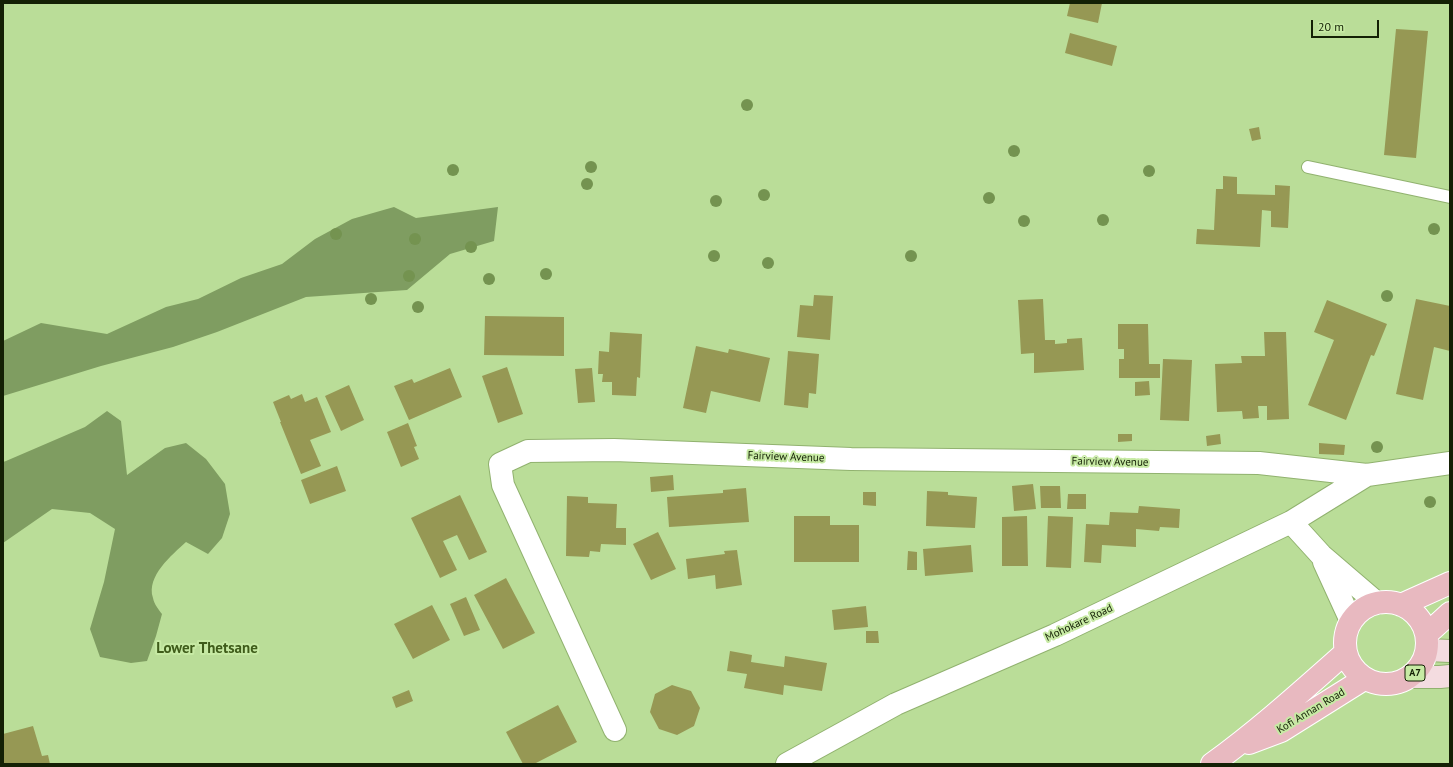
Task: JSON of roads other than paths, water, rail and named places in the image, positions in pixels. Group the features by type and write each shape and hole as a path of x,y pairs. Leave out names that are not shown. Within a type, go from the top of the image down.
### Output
{"main road":[{"path":"1401,605 1450,583"},
{"path":"1364,679 1356,672 1345,653 1346,631 1351,621 1358,613 1366,607 1377,603 1389,602 1401,605 1412,611 1422,622 1427,642 1450,651"},
{"name":"A7","path":"1364,679 1388,685 1400,683 1411,677 1419,670 1424,660 1427,642 1450,613"},
{"name":"Kofi Annan Road","path":"1212,764 1233,749 1345,653"},
{"path":"1411,677 1450,676"},
{"name":"Kofi Annan Road","path":"1233,749 1281,731 1364,679"}],"street":[{"name":"Fairview Avenue","path":"615,730 503,485 500,464 528,450 614,450 851,459 1259,463 1367,475"},
{"path":"1367,475 1450,463"},
{"name":"Mohokare Road","path":"787,764 896,704 1055,635 1291,522 1367,475"},
{"path":"1291,522 1321,555 1377,603"},
{"path":"1321,555 1351,621"}],"lane":[{"path":"1308,167 1450,197"}],"district":[{"name":"Lower Thetsane","path":"207,649"}]}
